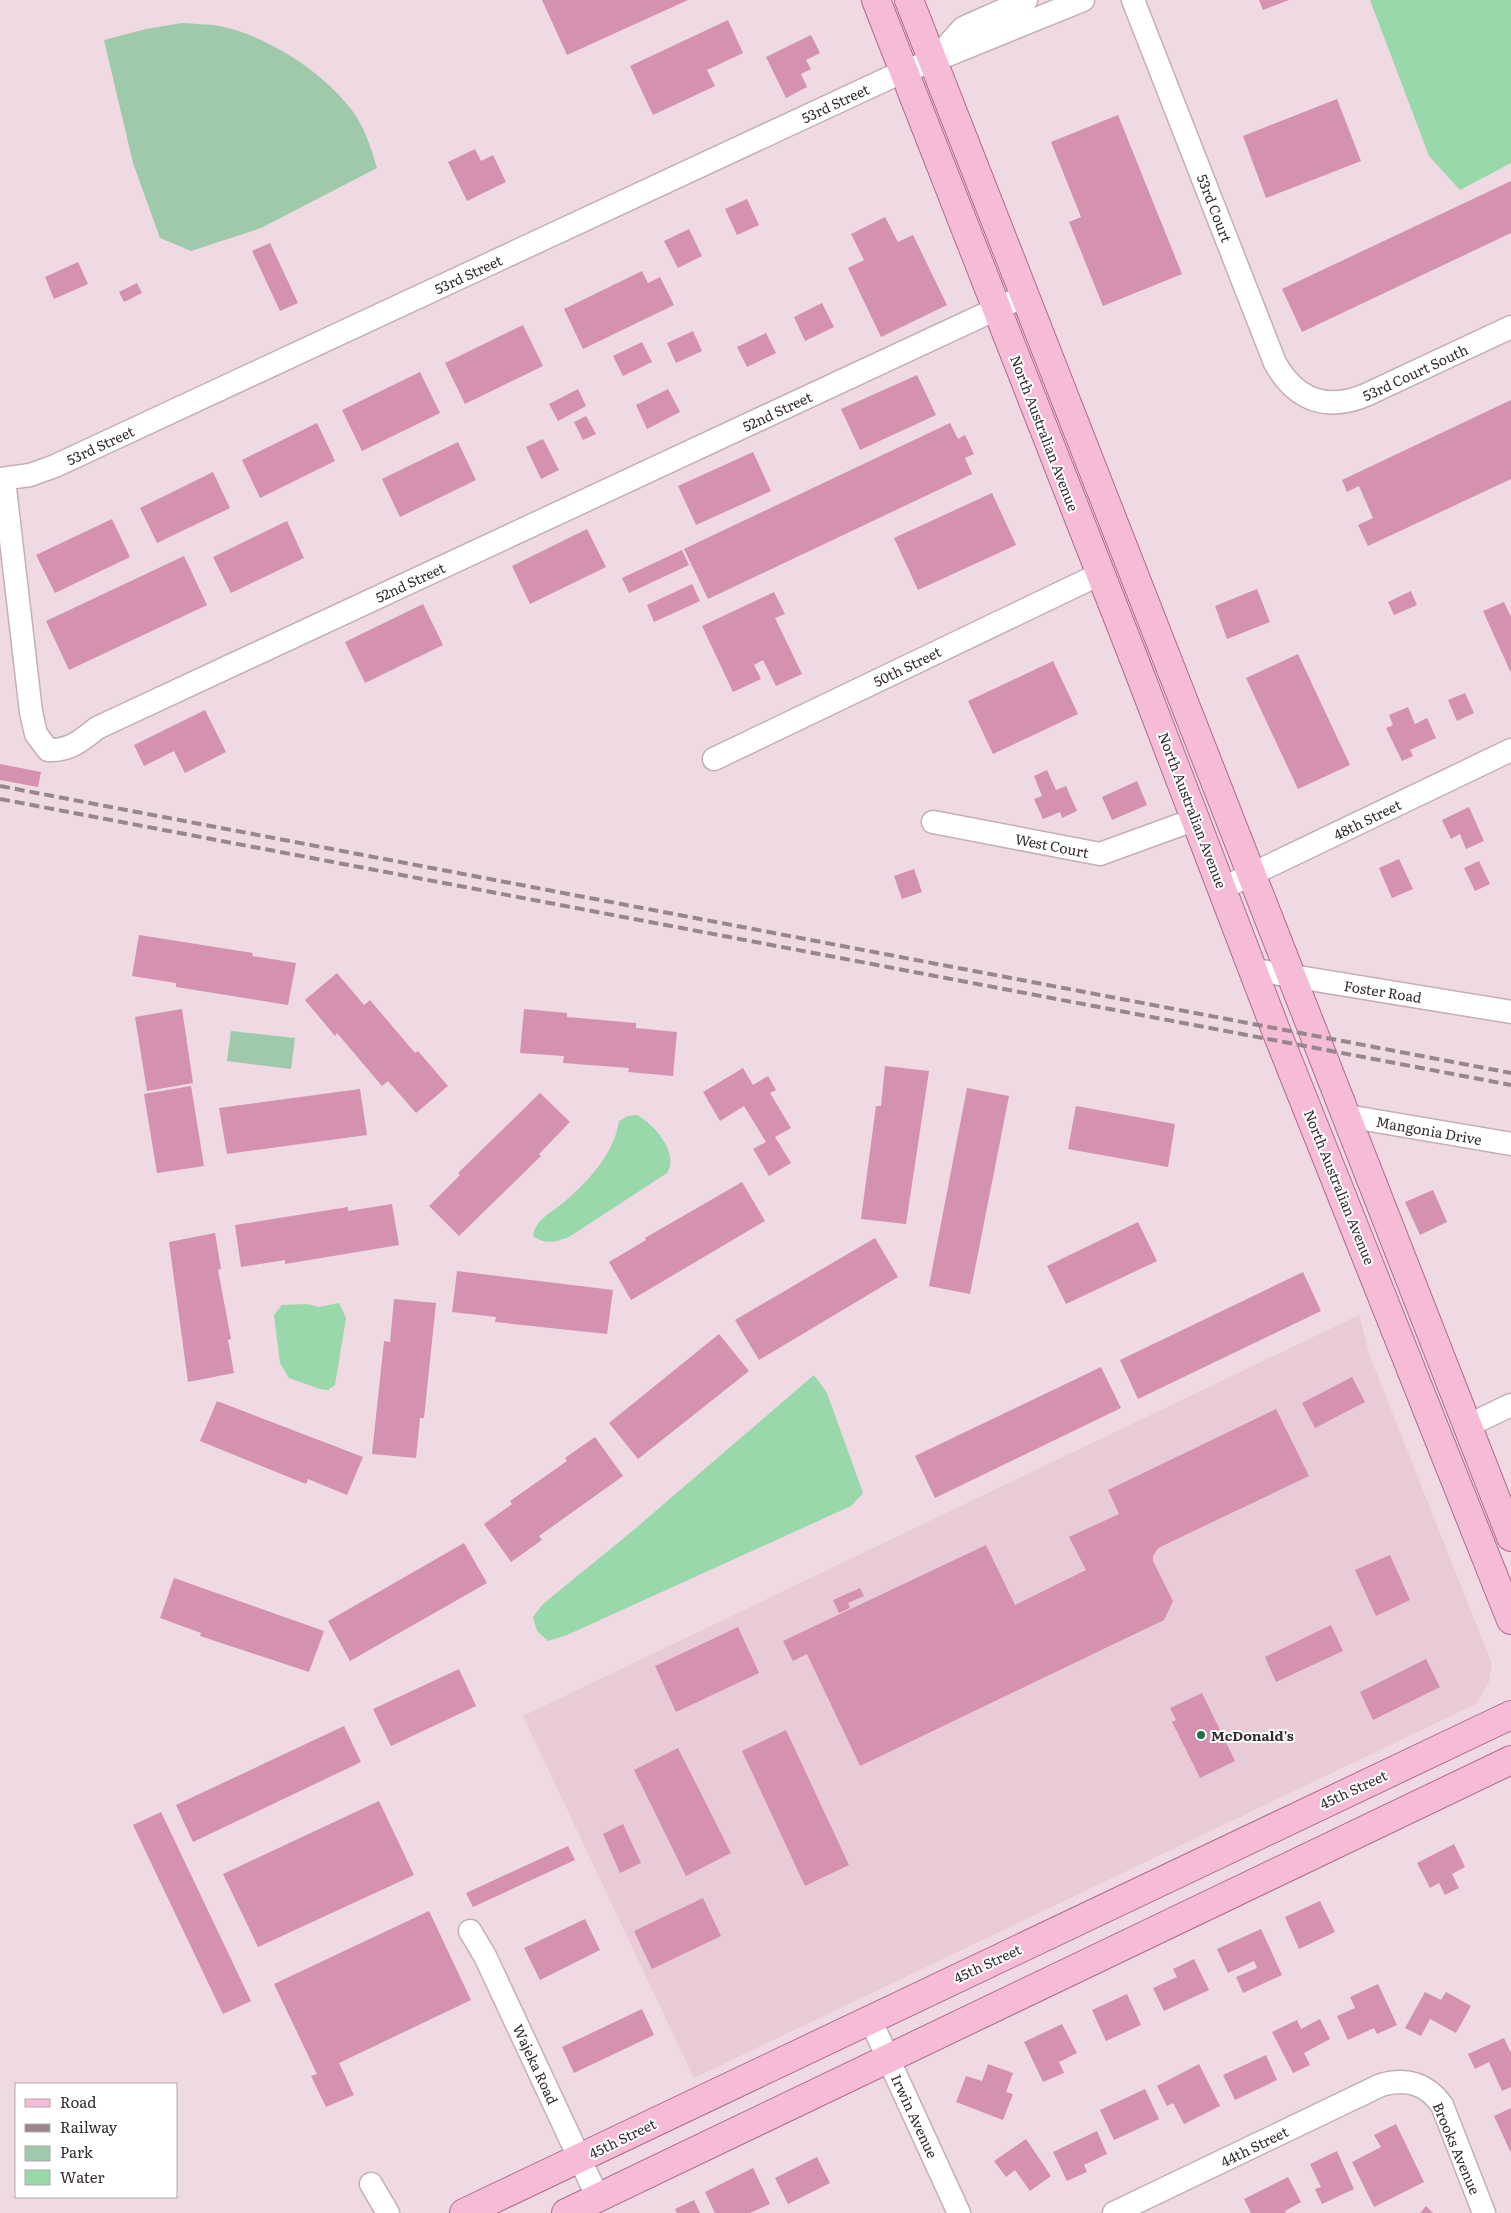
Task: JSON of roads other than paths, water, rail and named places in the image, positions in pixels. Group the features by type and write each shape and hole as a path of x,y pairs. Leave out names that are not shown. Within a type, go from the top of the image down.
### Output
{"main road":[{"name":"North Australian Avenue","path":"876,0 1255,970 1275,1028 1511,1620"},
{"path":"910,0 1024,296 1163,646 1511,1537"},
{"path":"1134,659 1163,646"},
{"name":"45th Street","path":"464,2213 1511,1715"},
{"path":"566,2213 1511,1760"}],"street":[{"name":"53rd Street","path":"933,61 963,28 1026,0"},
{"name":"53rd Street","path":"2,480 55,466 904,71 1083,0"},
{"name":"53rd Court","path":"1133,0 1276,363 1292,386 1317,400"},
{"name":"52nd Street","path":"2,480 31,712 36,734 48,750 61,750 78,743 106,724 1024,296"},
{"name":"53rd Court South","path":"1317,400 1331,403 1359,398 1511,327"},
{"name":"50th Street","path":"714,759 1100,574"},
{"name":"48th Street","path":"1223,888 1511,750"},
{"name":"West Court","path":"933,822 1100,854 1196,818"},
{"name":"Foster Road","path":"1255,970 1511,1012"},
{"name":"Mangonia Drive","path":"1346,1116 1511,1144"},
{"path":"1467,1426 1511,1405"},
{"name":"Wajeka Road","path":"470,1931 485,1956 598,2198"},
{"name":"Irwin Avenue","path":"870,2019 959,2213"},
{"name":"44th Street","path":"1114,2213 1381,2085 1394,2081"},
{"name":"Brooks Avenue","path":"1394,2081 1409,2081 1422,2086 1434,2094 1442,2105 1484,2213"},
{"path":"371,2184 388,2213"}],"water":[{"path":"1370,0 1511,0 1511,163 1460,190 1429,156"},
{"path":"637,1115 651,1125 668,1149 670,1165 667,1173 569,1237 546,1242 533,1236 537,1225 572,1195 598,1167 612,1145 619,1121 628,1116"},
{"path":"339,1303 346,1318 335,1385 328,1390 320,1389 289,1378 280,1363 274,1315 282,1305 307,1304 319,1307"},
{"path":"814,1375 827,1393 863,1493 851,1506 567,1635 548,1641 537,1631 533,1617 543,1604 630,1533"}],"railway":[{"path":"0,786 1511,1073"},
{"path":"0,799 1511,1085"}],"place":[{"name":"McDonald's","path":"1201,1735"}]}
